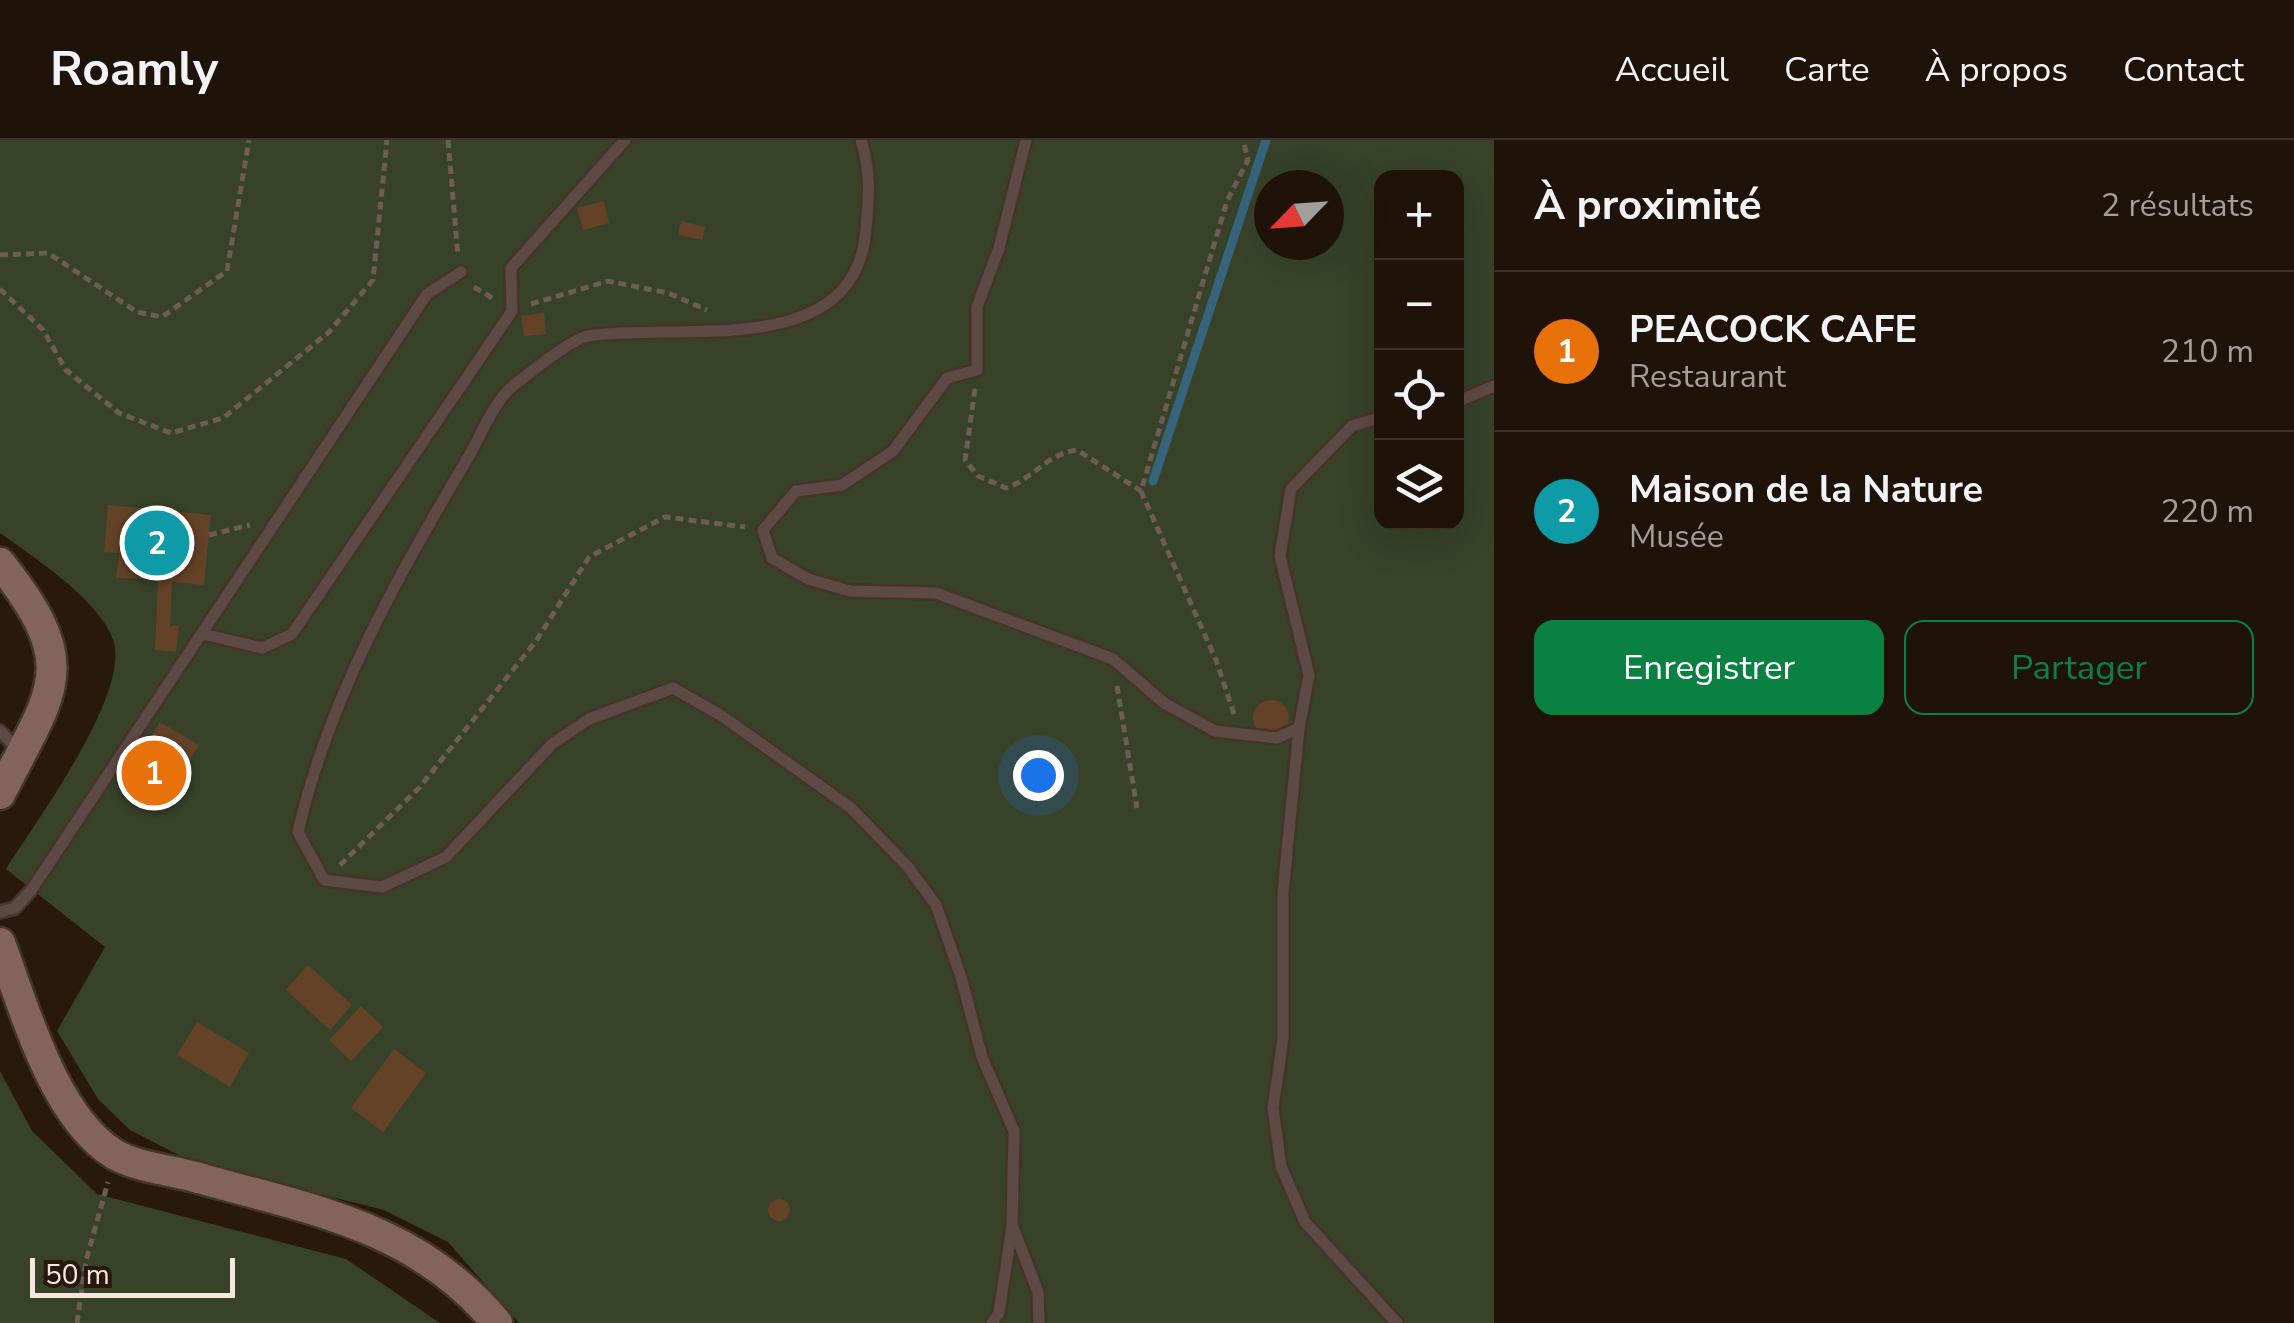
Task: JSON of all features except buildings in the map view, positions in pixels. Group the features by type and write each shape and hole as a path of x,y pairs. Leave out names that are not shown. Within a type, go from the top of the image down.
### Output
{"main road":[{"path":"0,564 36,607 53,658 51,694 10,742 0,794"},
{"path":"0,943 40,1048 68,1106 115,1155 364,1226 424,1255 496,1323"}],"lane":[{"path":"203,634 262,648 292,634 512,311 511,268 625,140"},
{"path":"861,140 871,170 864,251 830,304 754,331 584,336 508,389 442,500 345,684 311,775 298,832 324,880 382,886 446,857 552,744 589,719 673,688 722,716 851,808 908,866 936,905 961,977 982,1057 1014,1131 1012,1225 999,1313 992,1323"},
{"path":"1026,140 999,248 977,307 978,370 947,378 894,451 842,486 796,492 763,530 772,558 808,579 850,591 936,593 1113,659 1164,704 1214,731 1276,738 1299,728"},
{"path":"0,912 15,908 32,890 426,294 461,272"},
{"path":"1464,399 1494,386"},
{"path":"1374,419 1352,426 1292,489 1280,556 1309,675 1299,728 1284,893 1283,1038 1273,1108 1281,1166 1305,1222 1397,1323"},
{"path":"1012,1225 1038,1292 1039,1323"}],"path":[{"path":"0,255 48,253 137,312 162,318 227,271 249,140"},
{"path":"0,289 43,330 66,370 119,414 171,433 223,418 329,332 373,280 388,140"},
{"path":"448,140 461,272 469,284 512,311 608,281 668,293 754,331"},
{"path":"1141,491 1227,200 1248,160 1243,140"},
{"path":"978,370 965,460 978,476 1006,488 1024,482 1062,452 1077,450 1141,491 1216,660 1240,731"},
{"path":"324,880 418,788 536,641 589,557 665,516 763,530"},
{"path":"209,535 282,517"},
{"path":"1113,659 1138,808"},
{"path":"77,1323 86,1261 115,1155"}],"green space":[{"path":"0,140 1494,140 1494,1323 519,1323 448,1242 384,1210 194,1163 130,1130 98,1099 57,1031 105,947 6,869 96,721 115,660 112,637 104,622 46,566 0,533"},
{"path":"0,1071 32,1131 97,1194 346,1259 440,1323 0,1323"}],"waterway":[{"path":"1153,481 1266,140"}],"place":[{"name":"Maison de la Nature","path":"157,543"},
{"name":"PEACOCK CAFE","path":"154,773"}]}
